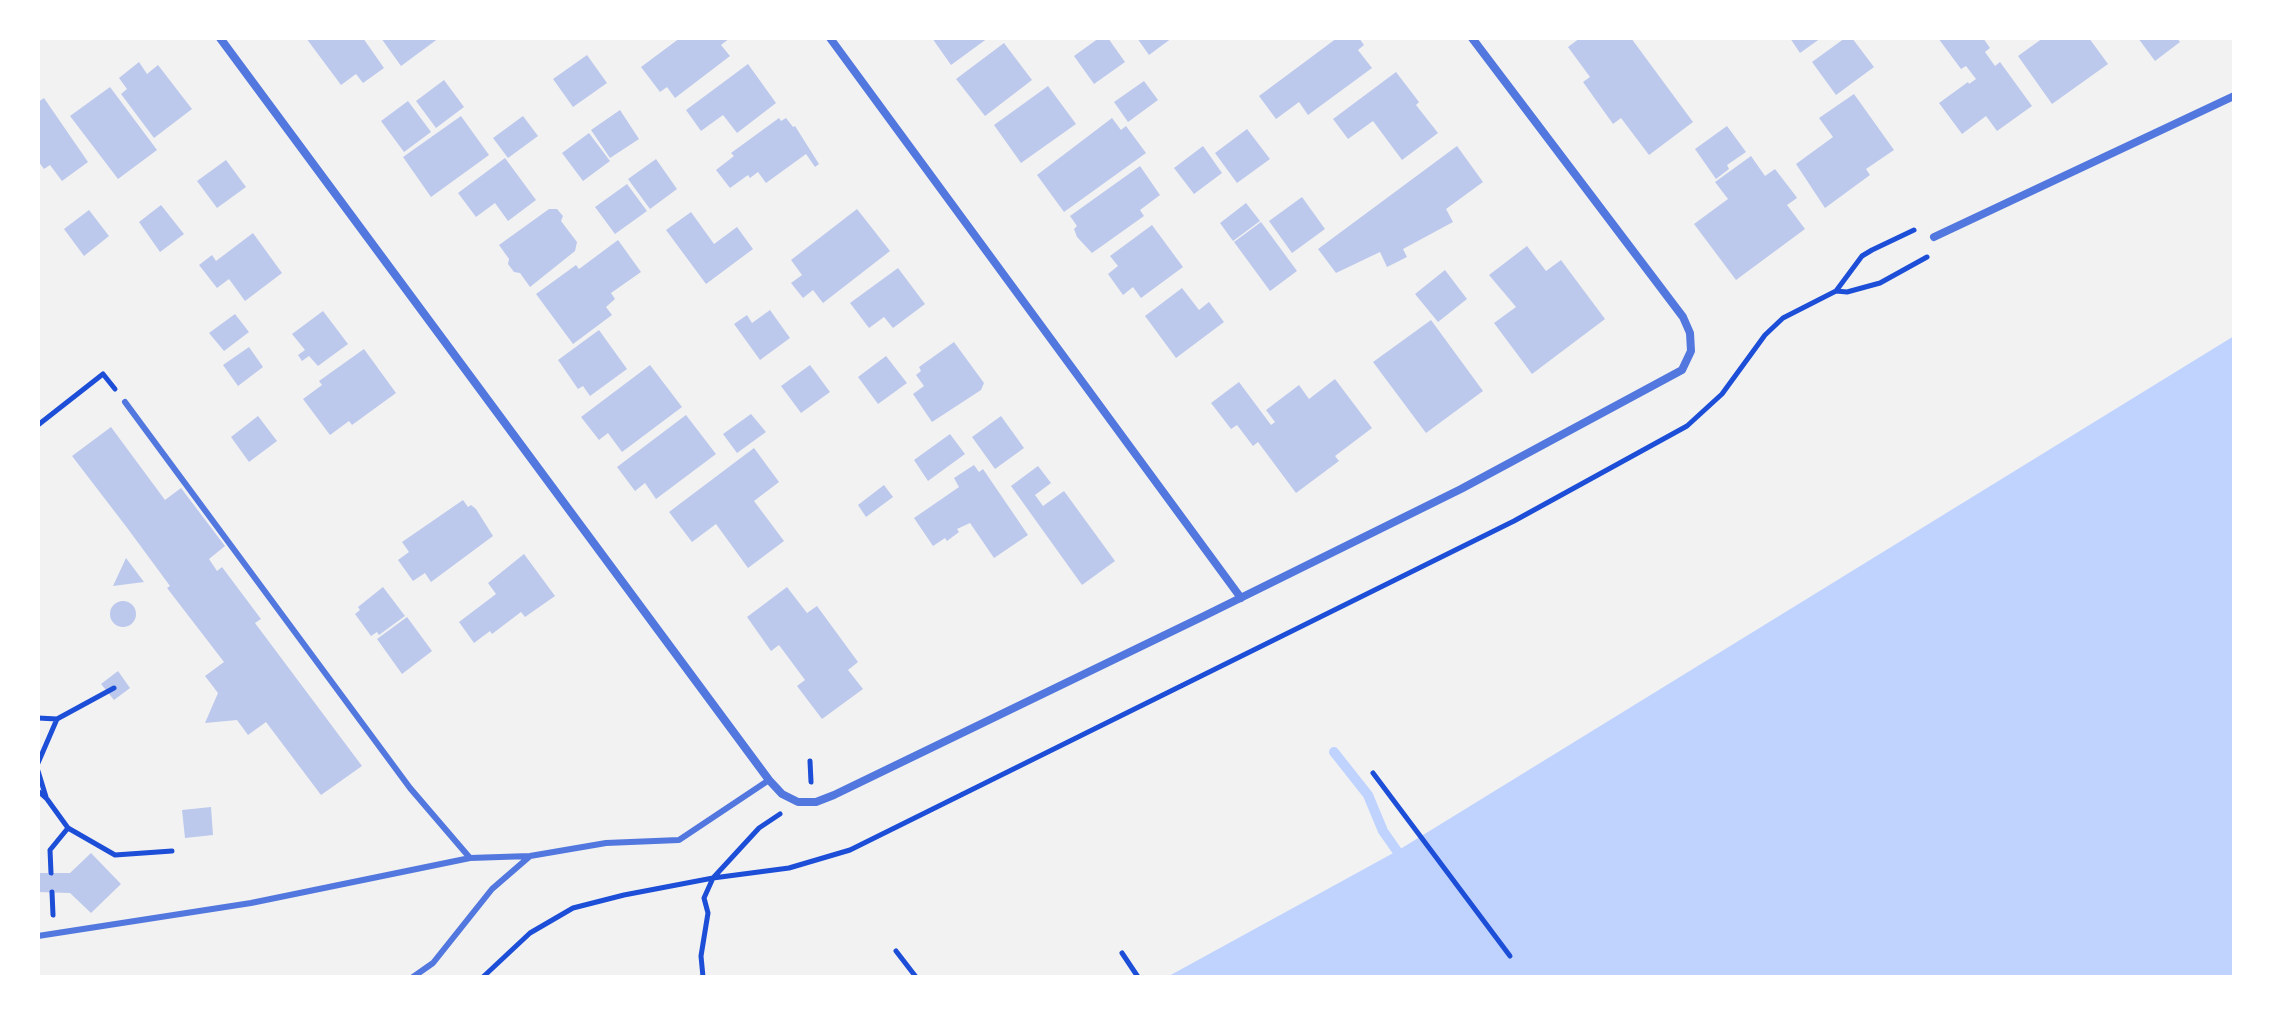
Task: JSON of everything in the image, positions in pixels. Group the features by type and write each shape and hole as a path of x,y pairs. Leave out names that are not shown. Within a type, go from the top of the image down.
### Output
{"street":[{"path":"220,38 769,780 782,794 798,802 816,802 834,795 1241,598 1461,489 1677,374 1686,364 1691,351 1690,333 1683,317 1472,38"},
{"path":"830,38 1241,598"},
{"path":"1934,237 2234,96"}],"lane":[{"path":"125,402 410,788 470,858"},
{"path":"38,936 251,903 470,858 530,856 606,843 679,840 769,780"},
{"path":"413,977 433,963 492,889 530,856"}],"path":[{"path":"483,977 530,933 573,908 713,878 789,868 850,850 1514,521 1687,426 1722,394 1765,335 1783,318 1836,291 1858,290 1880,283 1927,259 1934,237 1913,230 1872,250 1855,265 1836,291"},
{"path":"38,425 103,374 125,402"},
{"path":"38,718 57,719 114,688"},
{"path":"38,763 57,719"},
{"path":"38,771 47,799"},
{"path":"1373,773 1510,956"},
{"path":"38,791 68,828 115,855 172,851"},
{"path":"703,977 701,956 708,913 704,898 713,878 759,828 798,802"},
{"path":"51,873 50,850 68,828"},
{"path":"896,951 916,977"},
{"path":"1122,953 1138,977"}],"water":[{"path":"2234,336 2234,977 1167,977 1397,851"}],"building":[{"path":"306,38 363,38 384,68 363,83 356,74 341,85"},
{"path":"381,38 439,38 401,66"},
{"path":"680,38 730,38 721,45 730,56 675,98 667,87 660,92 641,67"},
{"path":"932,38 988,38 951,65"},
{"path":"1099,38 1108,38 1125,62 1094,84 1074,56"},
{"path":"1137,38 1172,38 1149,55"},
{"path":"1337,38 1359,38 1364,45 1358,50 1372,68 1308,115 1299,102 1276,119 1259,96"},
{"path":"1580,38 1631,38 1693,122 1649,155 1621,118 1613,124 1583,82 1590,77 1568,47"},
{"path":"1790,38 1821,38 1800,53"},
{"path":"1845,38 1852,38 1874,67 1836,95 1812,62"},
{"path":"1938,38 1983,38 1990,48 1985,52 1995,66 2000,62 2032,106 1997,131 1986,116 1962,134 1939,103 1976,79 1966,66 1961,69"},
{"path":"2043,38 2089,38 2108,64 2052,104 2018,56"},
{"path":"2138,38 2177,38 2180,42 2155,61"},
{"path":"1004,43 1032,80 985,116 956,79"},
{"path":"587,55 607,83 573,107 553,79"},
{"path":"139,62 147,74 158,65 192,109 154,138 121,94 127,89 119,78"},
{"path":"748,64 776,103 737,133 723,115 701,131 686,110"},
{"path":"1396,72 1438,133 1402,160 1373,121 1348,139 1333,119"},
{"path":"444,80 464,107 436,128 416,101"},
{"path":"1144,81 1158,100 1128,122 1114,102"},
{"path":"1048,86 1076,124 1021,163 994,125"},
{"path":"110,87 157,150 118,179 70,116"},
{"path":"1854,94 1894,150 1866,169 1870,175 1825,208 1796,164 1833,137 1819,118"},
{"path":"44,98 88,162 62,181 50,165 44,169 38,161 38,102"},
{"path":"408,101 431,132 404,152 381,121"},
{"path":"620,110 639,139 610,158 591,130"},
{"path":"461,116 489,155 431,197 403,157"},
{"path":"523,116 538,136 508,158 493,138"},
{"path":"779,118 781,121 786,118 795,126 819,164 815,167 806,154 766,183 758,172 730,188 716,170 734,156 731,153"},
{"path":"1112,118 1121,130 1126,126 1146,153 1064,212 1037,175"},
{"path":"1727,126 1746,152 1727,165 1729,169 1716,179 1695,149"},
{"path":"1247,129 1270,159 1237,183 1215,153"},
{"path":"589,133 610,161 583,181 562,153"},
{"path":"1203,146 1222,173 1194,194 1174,168"},
{"path":"1457,146 1483,182 1446,209 1453,222 1403,249 1407,257 1387,267 1380,252 1336,273 1318,249"},
{"path":"1751,156 1765,176 1775,169 1795,195 1797,198 1787,205 1805,229 1736,280 1694,224 1728,199 1715,182"},
{"path":"505,158 536,200 508,221 495,203 476,217 458,193"},
{"path":"656,159 677,189 650,209 628,179"},
{"path":"226,160 246,187 217,208 197,181"},
{"path":"1140,166 1160,195 1140,210 1144,216 1092,253 1077,237 1074,229 1077,226 1070,216"},
{"path":"627,184 647,211 615,234 595,207"},
{"path":"1302,197 1325,229 1292,253 1269,221"},
{"path":"1246,203 1260,221 1233,241 1220,223"},
{"path":"161,205 184,234 160,252 139,222"},
{"path":"549,209 557,209 563,216 561,221 577,242 575,251 530,287 520,273 514,272 508,264 509,259 499,245"},
{"path":"857,209 890,251 823,303 813,290 803,298 791,283 802,275 791,260"},
{"path":"89,210 109,236 84,256 64,229"},
{"path":"691,212 714,244 737,227 753,249 706,284 666,230"},
{"path":"1261,222 1297,271 1270,291 1234,242"},
{"path":"1152,225 1183,267 1141,298 1133,287 1123,295 1108,274 1118,266 1110,256"},
{"path":"253,233 282,273 245,301 229,279 217,288 199,265 212,255 216,261"},
{"path":"618,240 641,272 611,293 615,299 606,307 612,315 573,344 536,294 576,265 579,269"},
{"path":"1527,246 1546,271 1561,260 1605,319 1532,374 1494,323 1516,307 1489,275"},
{"path":"898,268 925,304 893,328 884,317 869,328 850,303"},
{"path":"1445,270 1467,299 1438,322 1415,294"},
{"path":"1182,288 1199,310 1209,302 1224,322 1176,358 1145,316"},
{"path":"770,310 790,338 760,360 734,324 747,315 752,323"},
{"path":"323,311 348,344 318,366 309,356 302,361 298,355 305,350 292,334"},
{"path":"235,314 249,332 224,351 209,333"},
{"path":"1431,320 1483,391 1426,433 1373,362"},
{"path":"599,330 627,369 590,396 583,386 578,389 558,360"},
{"path":"954,342 984,383 981,390 932,422 913,394 924,386 916,375 921,371 919,367"},
{"path":"249,347 263,367 238,386 223,365"},
{"path":"364,349 396,393 352,425 349,421 330,435 303,399 322,385 319,381"},
{"path":"886,356 907,383 878,404 858,377"},
{"path":"650,365 682,407 622,452 608,433 599,440 581,417"},
{"path":"810,365 830,392 801,413 781,386"},
{"path":"1335,379 1372,428 1335,456 1339,461 1296,493 1258,442 1253,446 1237,425 1231,429 1211,403 1239,382 1271,425 1275,422 1266,410 1299,385 1309,399"},
{"path":"751,414 766,432 737,453 723,434"},
{"path":"686,415 716,454 656,499 645,483 635,491 617,467"},
{"path":"258,416 277,441 249,462 231,437"},
{"path":"1001,416 1024,448 995,469 972,437"},
{"path":"111,427 165,500 181,488 225,546 209,559 217,571 222,567 261,619 255,623 362,766 321,795 266,722 248,735 237,720 205,723 218,693 205,676 224,662 72,456"},
{"path":"950,434 965,454 928,481 914,460"},
{"path":"754,448 779,482 754,501 784,541 748,568 716,524 692,542 669,512"},
{"path":"974,465 979,472 983,469 1028,535 994,558 970,523 957,529 959,532 947,541 945,538 933,546 914,518 959,487 954,478"},
{"path":"1038,466 1051,483 1035,495 1043,506 1064,491 1115,561 1082,585 1011,486"},
{"path":"884,485 893,497 866,517 858,505"},
{"path":"463,500 468,507 471,505 476,509 493,536 431,582 425,573 413,581 398,560 409,552 402,542"},
{"path":"524,554 555,596 525,617 521,612 474,643 459,622 496,594 488,583"},
{"path":"126,558 144,582 113,586"},
{"path":"383,587 405,616 379,635 377,632 371,636 355,614 360,610 358,607"},
{"path":"787,587 807,613 817,606 858,662 848,670 863,689 822,719 797,686 805,680 779,645 771,651 747,617"},
{"path":"123,601 132,605 136,614 132,623 123,627 114,623 110,614 114,605"},
{"path":"407,617 432,651 402,674 377,639"},
{"path":"118,671 130,688 114,700 101,684"},
{"path":"211,807 213,835 185,838 182,810"},
{"path":"91,853 121,884 91,913 70,893 38,892 38,873 70,873"}],"waterway":[{"path":"1334,752 1368,795 1383,831 1397,851"}]}
